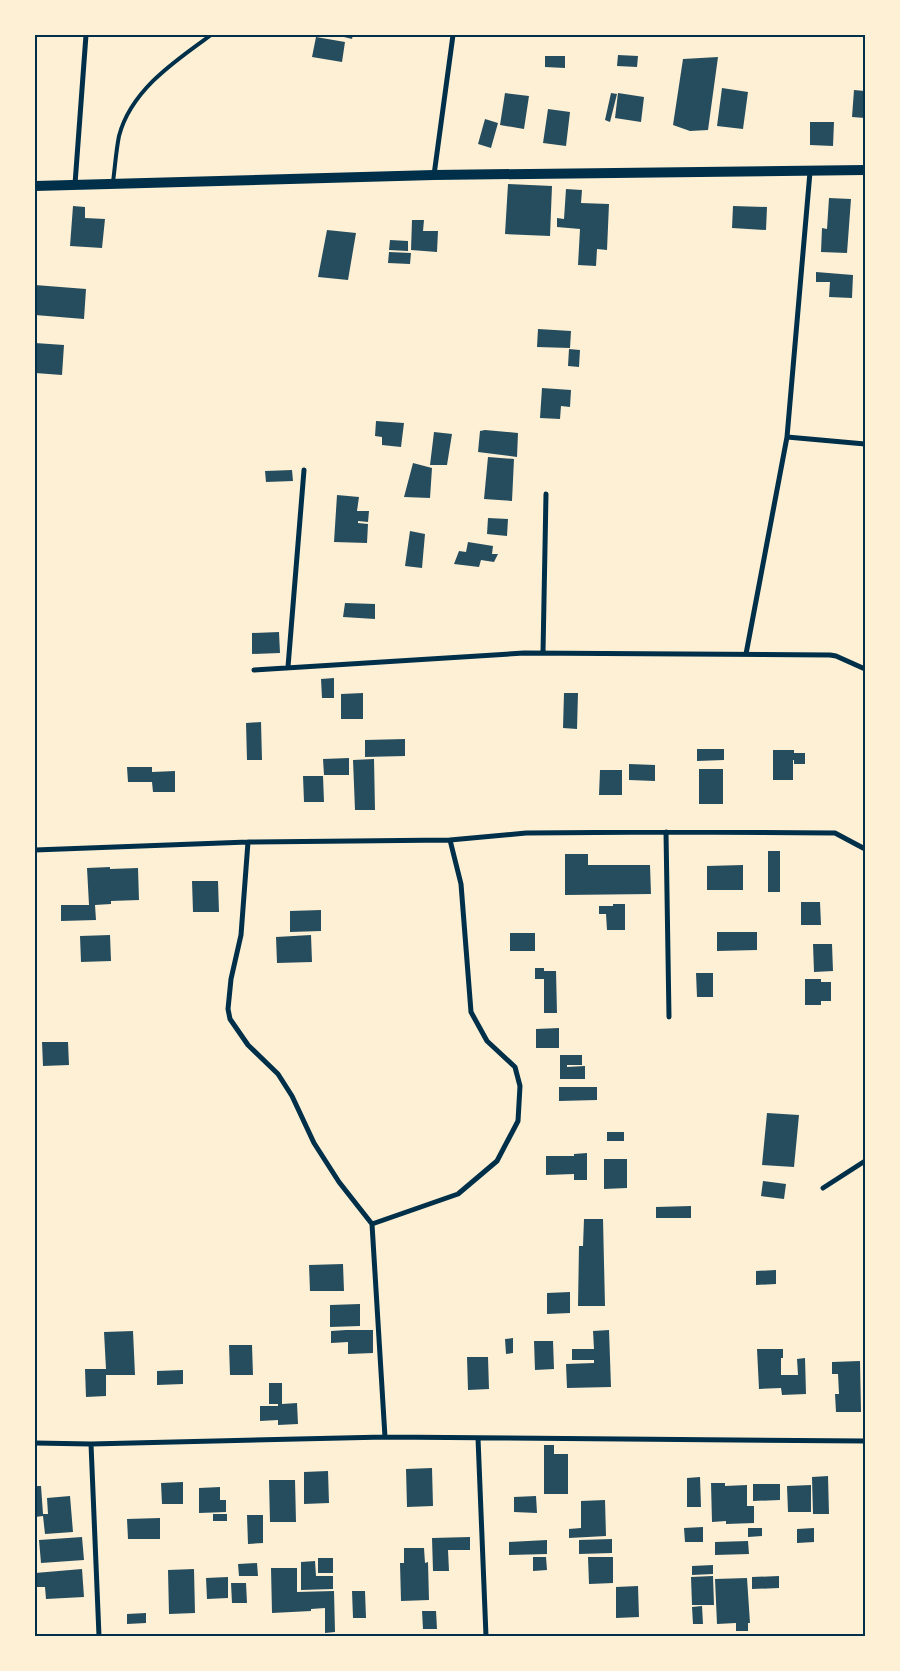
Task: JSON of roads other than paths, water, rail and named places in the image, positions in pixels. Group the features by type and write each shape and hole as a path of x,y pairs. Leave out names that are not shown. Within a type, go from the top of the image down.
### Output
{"main road":[{"path":"35,186 434,176 865,170"}],"street":[{"path":"75,185 86,35"},
{"path":"434,176 453,35"},
{"path":"746,654 787,437 810,172"},
{"path":"787,437 865,444"},
{"path":"288,667 304,470"},
{"path":"543,652 546,494"},
{"path":"254,670 543,652 830,654 865,669"},
{"path":"666,832 669,1017"},
{"path":"35,850 248,842 450,840 526,833 666,832 835,833 865,849"},
{"path":"372,1224 458,1194 497,1161 518,1121 520,1086 515,1067 487,1041 472,1012 461,884 450,840"},
{"path":"248,842 241,935 231,979 228,1009 230,1019 248,1045 278,1074 292,1096 314,1143 339,1182 372,1224 385,1437"},
{"path":"823,1188 865,1162"},
{"path":"35,1443 92,1444 385,1437 865,1440"},
{"path":"478,1438 486,1636"},
{"path":"92,1444 99,1636"}],"lane":[{"path":"113,184 120,135 132,106 152,80 211,35"}]}
